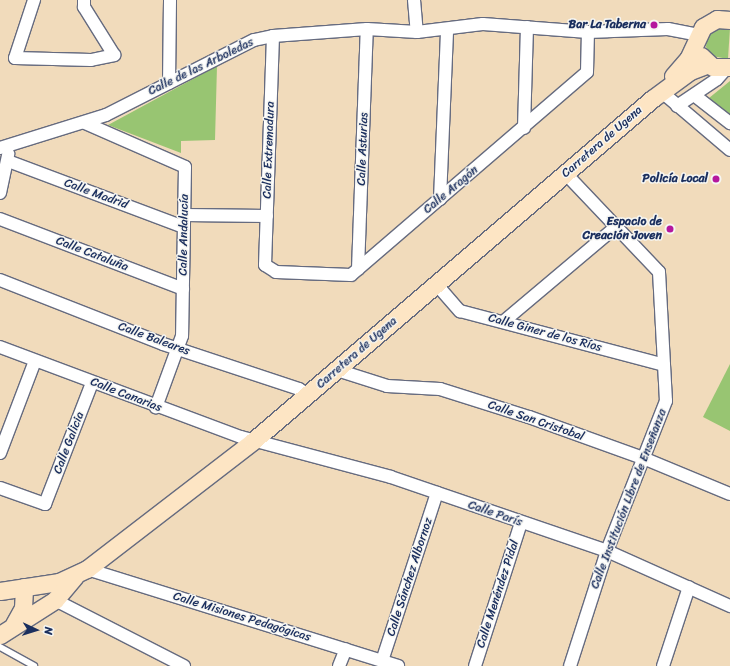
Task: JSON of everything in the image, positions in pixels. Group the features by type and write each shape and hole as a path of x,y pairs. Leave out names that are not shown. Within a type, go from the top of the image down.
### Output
{"main road":[{"path":"658,96 688,59 709,22 717,18 730,20"},
{"path":"698,39 702,58 708,64 729,68"},
{"name":"Carretera de Ugena","path":"0,635 14,624 55,600 81,572 253,441 658,96 690,70 708,64"},
{"path":"0,591 24,587 81,572"},
{"path":"14,624 23,608 24,587"}],"street":[{"path":"34,0 15,58 91,60 114,55 84,7 84,0"},
{"path":"169,83 170,0"},
{"path":"414,0 417,32"},
{"name":"Calle de las Arboledas","path":"4,147 85,123 106,115 254,40 273,36 368,28 417,32 483,24 588,32 668,29 698,39"},
{"path":"524,128 527,27"},
{"name":"Calle Asturias","path":"358,269 368,28"},
{"path":"440,199 447,29"},
{"name":"Calle Aragón","path":"265,265 276,272 351,275 524,128 587,72 588,32"},
{"name":"Calle Extremadura","path":"265,265 273,36"},
{"path":"694,95 706,75 708,64"},
{"path":"677,106 717,79 729,68"},
{"path":"694,95 730,123"},
{"path":"658,96 677,106 730,150"},
{"name":"Calle Andalucía","path":"85,123 185,167 182,336 156,407"},
{"path":"0,193 8,161 4,147"},
{"name":"Calle Madrid","path":"8,161 185,221 267,216"},
{"name":"Calle Institución Libre de Enseñanza","path":"566,174 659,272 666,401 607,551 570,666"},
{"name":"Calle Cataluña","path":"0,219 183,289"},
{"path":"504,322 617,226"},
{"name":"Calle Baleares","path":"0,280 178,349 299,389 308,395"},
{"name":"Calle Giner de los Ríos","path":"437,285 460,311 664,365"},
{"name":"Calle Canarias","path":"0,347 156,407 253,441"},
{"path":"0,453 36,361"},
{"name":"Calle San Cristobal","path":"337,370 387,386 440,389 529,417 643,458 730,494"},
{"name":"Calle Galicia","path":"0,488 45,504 92,383"},
{"name":"Calle París","path":"253,441 391,477 521,523 607,551 730,606"},
{"name":"Calle Sánchez Albornoz","path":"382,660 437,493"},
{"name":"Calle Menéndez Pidal","path":"475,666 521,523"},
{"name":"Calle Misiones Pedagógicas","path":"81,572 346,649 398,666"},
{"path":"663,666 689,588"},
{"path":"55,600 184,666"},
{"path":"339,666 346,649"}],"lane":[{"path":"0,647 34,666"}],"green space":[{"path":"719,27 730,28 728,59 712,56 706,47 707,37"},
{"path":"217,66 215,140 181,141 181,153 108,125"},
{"path":"730,81 730,115 709,98"},
{"path":"730,364 730,431 703,417"}],"place":[{"name":"Bar La Taberna","path":"654,25"},
{"name":"Policía Local","path":"716,179"},
{"name":"Espacio de Creación Joven","path":"670,229"}]}
